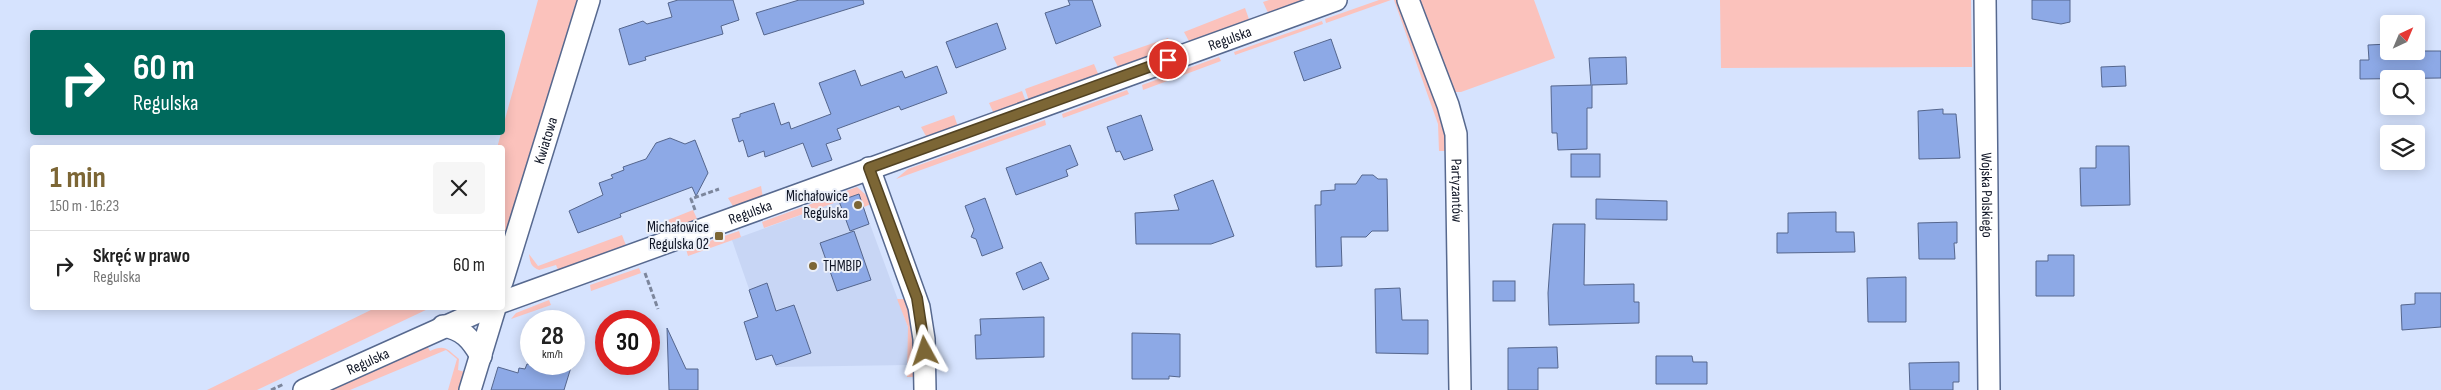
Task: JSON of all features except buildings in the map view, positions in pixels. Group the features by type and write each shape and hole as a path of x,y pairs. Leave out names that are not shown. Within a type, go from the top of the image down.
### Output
{"street":[{"name":"Kwiatowa","path":"505,272 589,0"},
{"name":"Regulska","path":"505,301 1336,0"},
{"name":"Partyzantów","path":"1408,0 1448,105 1457,140 1460,390"},
{"name":"Wojska Polskiego","path":"1985,0 1989,390"},
{"path":"869,168 920,307 924,339 926,390"},
{"name":"Regulska","path":"304,390 481,310"},
{"path":"470,390 494,310"},
{"path":"443,326 466,334 480,356"}],"path":[{"path":"696,210 691,199 719,188"},
{"path":"645,272 658,309"}],"shaded area":[{"path":"538,0 579,0 507,232 505,232 505,145 498,145 501,135 505,135 505,119"},
{"path":"1269,0 1310,0 1269,15 1263,2"},
{"path":"1379,0 1391,0 1326,23 1325,19"},
{"path":"1394,0 1399,0 1445,124 1446,151 1439,151 1438,124"},
{"path":"1417,0 1534,0 1555,58 1461,92 1452,92 1423,14 1425,13"},
{"path":"1720,0 1971,0 1972,67 1721,68"},
{"path":"1245,8 1250,22 1190,43 1184,32"},
{"path":"1322,21 1323,24 1235,55 1234,52"},
{"path":"1168,38 1173,50 1120,68 1113,57"},
{"path":"1219,57 1221,61 1143,90 1142,85"},
{"path":"1094,64 1099,76 1029,101 1025,89"},
{"path":"1127,90 1129,94 1063,118 1062,114"},
{"path":"1022,91 1026,102 994,114 989,103"},
{"path":"954,115 958,127 927,138 921,127"},
{"path":"1045,120 1046,125 896,179 908,169"},
{"path":"761,186 763,198 734,208 728,198"},
{"path":"857,187 865,194 871,204 864,207 859,194 764,228 762,222"},
{"name":"THMBIP","path":"848,198 855,211 864,208 908,327 908,365 776,367 732,240"},
{"path":"693,210 698,221 673,230 668,220"},
{"path":"739,231 741,237 688,256 686,249"},
{"path":"622,235 627,248 559,272 556,265 539,270 530,262 529,254 538,266"},
{"path":"639,268 641,273 591,291 590,285"},
{"path":"897,299 906,299 912,328 915,377 907,377 908,327"},
{"path":"549,300 551,305 537,310 524,310"},
{"path":"371,310 426,310 257,390 207,390"},
{"path":"520,311 520,316 511,319"},
{"path":"426,344 430,351 443,348 452,353 459,359 458,370 465,372 459,390 448,390 457,359 446,350 350,390 326,390"}],"place":[{"name":"Michałowice Regulska","path":"858,205"},
{"name":"Michałowice Regulska 02","path":"719,236"},
{"name":"THMBIP","path":"813,266"}],"route":[{"path":"925,351 921,314 914,288 869,168 1168,60"}]}
